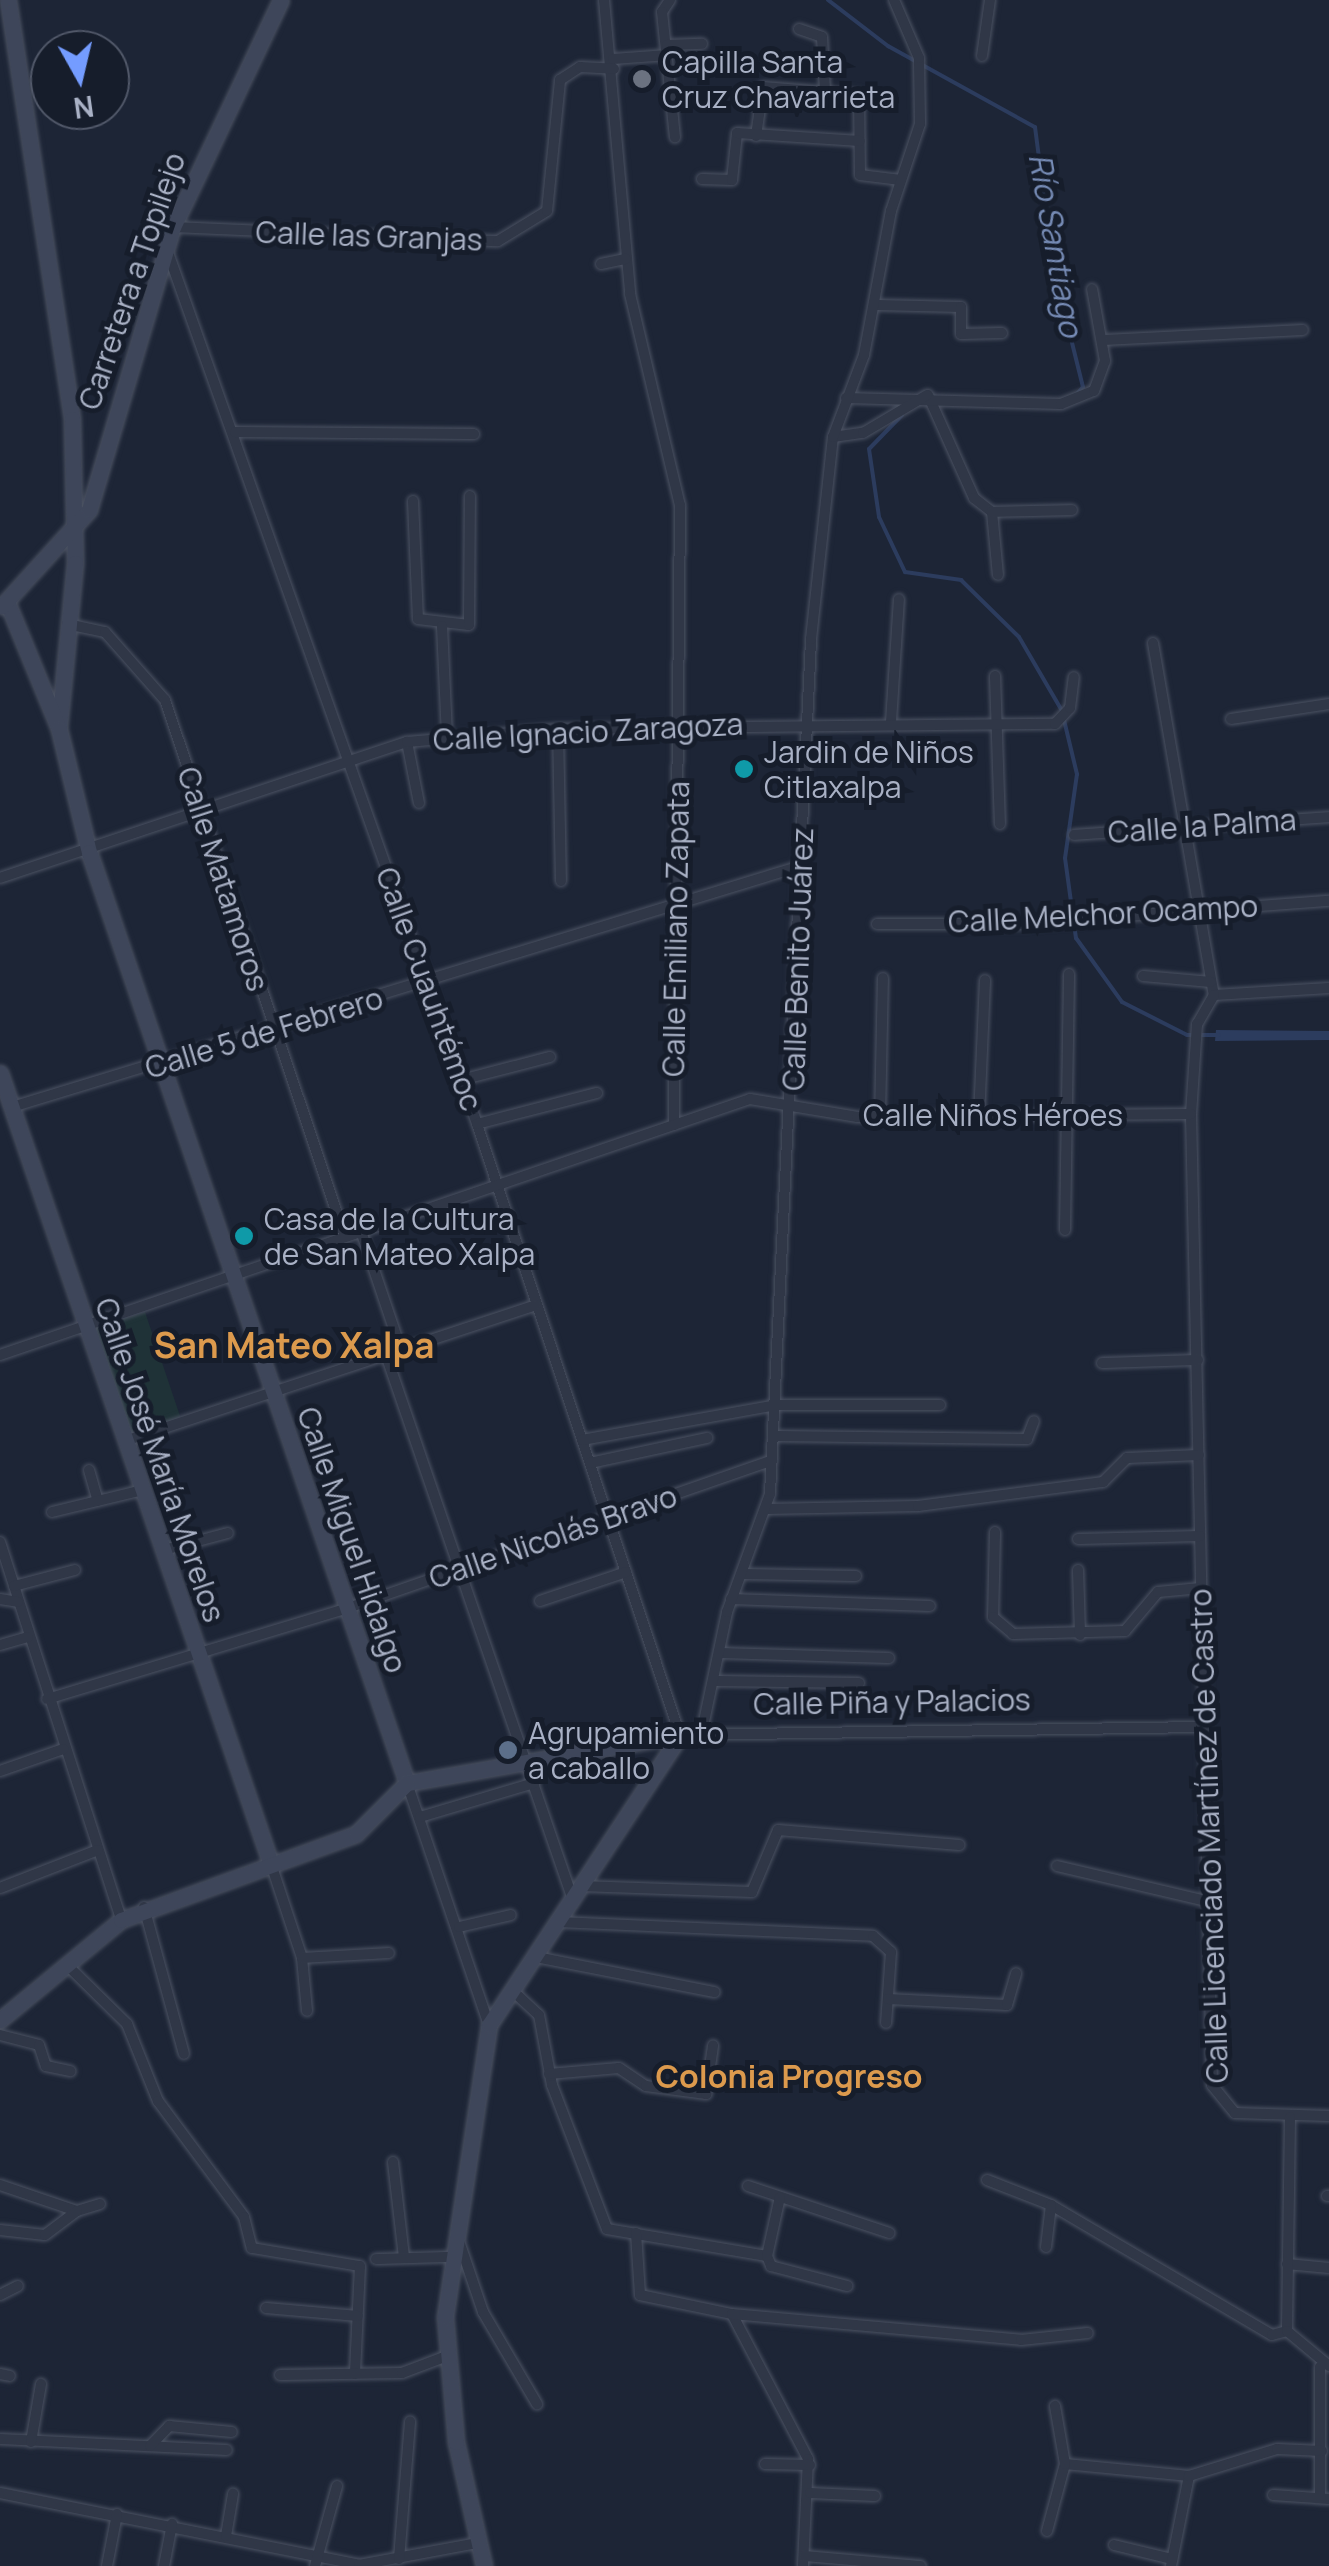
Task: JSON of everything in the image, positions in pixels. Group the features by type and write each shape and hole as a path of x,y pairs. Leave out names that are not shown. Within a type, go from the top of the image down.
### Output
{"main road":[{"name":"Calle Miguel Hidalgo","path":"8,0 70,383 74,530 59,729"},
{"name":"Carretera a Topilejo","path":"74,530 96,490 172,227 281,0"},
{"path":"3,605 74,530"},
{"name":"Calle Miguel Hidalgo","path":"3,605 59,729 90,852 408,1783"},
{"name":"Calle José María Morelos","path":"0,1074 271,1864"},
{"path":"484,2566 447,2356 449,2257 489,2025 680,1735"},
{"name":"Calle Piña y Palacios","path":"408,1783 680,1735"},
{"path":"0,2020 120,1920 144,1907 356,1834 408,1783"}],"street":[{"name":"Calle Emiliano Zapata","path":"604,0 614,64 626,260 680,505 674,1125"},
{"path":"670,0 668,50 675,137"},
{"name":"Calle Benito Juárez","path":"702,1731 731,1600 766,1509 772,1460 807,723 833,437 877,305 901,180 920,124 917,68 894,0"},
{"path":"982,56 990,0"},
{"path":"799,28 822,37 825,90"},
{"path":"614,64 702,44"},
{"name":"Calle las Granjas","path":"172,227 498,241 547,211 560,80 580,66 614,64"},
{"path":"756,136 756,92 825,90 859,96 860,175 901,180"},
{"path":"702,179 728,184 733,137 860,141"},
{"name":"Calle Cuauhtémoc","path":"166,247 478,1124 680,1735"},
{"path":"601,264 626,260"},
{"path":"846,398 1060,404 1094,391 1105,375 1104,340 1092,289"},
{"path":"877,305 961,307 961,334 1002,333"},
{"path":"1104,340 1303,330"},
{"path":"833,437 863,434 933,401"},
{"path":"933,401 974,498 992,512 1072,510"},
{"path":"234,432 474,434"},
{"path":"413,501 418,619 442,626 473,622 470,496"},
{"path":"992,512 998,575"},
{"path":"0,586 3,605"},
{"path":"891,722 899,599"},
{"name":"Calle Matamoros","path":"68,624 105,632 158,689 345,1237"},
{"path":"442,626 447,736"},
{"path":"1152,643 1214,994 1329,988"},
{"path":"995,676 1000,824"},
{"name":"Calle Ignacio Zaragoza","path":"0,878 349,767 407,742 558,729 1063,721 1070,708 1074,677"},
{"path":"1231,719 1329,704"},
{"path":"558,729 561,881"},
{"path":"407,742 419,803"},
{"name":"Calle la Palma","path":"1074,834 1329,817"},
{"name":"Calle 5 de Febrero","path":"12,1107 427,984 801,866"},
{"name":"Calle Melchor Ocampo","path":"877,924 1067,919 1329,900"},
{"path":"1065,1230 1070,974"},
{"path":"1143,976 1211,982"},
{"path":"880,1118 883,978"},
{"path":"979,1118 985,980"},
{"name":"Calle Licenciado Martínez de Castro","path":"1214,994 1196,1024 1191,1114 1212,2086 1235,2113 1329,2116"},
{"path":"461,1080 550,1057"},
{"path":"478,1124 597,1093"},
{"name":"Calle Niños Héroes","path":"0,1355 87,1330 750,1099 792,1101 880,1118 1191,1114"},
{"path":"361,1232 402,1350"},
{"path":"125,1441 536,1304"},
{"path":"386,1356 534,1783 576,1891 752,1892 778,1830 959,1845"},
{"path":"1102,1363 1198,1360"},
{"path":"582,1440 776,1404 940,1406"},
{"path":"774,1436 1027,1438 1034,1421"},
{"path":"590,1464 707,1438"},
{"path":"766,1509 918,1506 1103,1482 1127,1458 1199,1456"},
{"name":"Calle Nicolás Bravo","path":"47,1699 348,1608 772,1460"},
{"path":"89,1470 98,1501"},
{"path":"52,1512 143,1490"},
{"path":"995,1532 1001,1630 1080,1635 1125,1631 1158,1592 1200,1588"},
{"path":"164,1550 228,1533"},
{"path":"1078,1539 1200,1536"},
{"path":"0,1542 62,1749 120,1920"},
{"path":"14,1586 74,1570"},
{"path":"1078,1570 1080,1635"},
{"path":"540,1601 626,1572"},
{"path":"743,1574 856,1576"},
{"path":"0,1598 18,1602"},
{"path":"731,1600 930,1606"},
{"path":"0,1645 28,1637"},
{"path":"720,1653 889,1658"},
{"path":"716,1681 859,1684"},
{"name":"Calle Piña y Palacios","path":"680,1735 702,1731 1202,1727"},
{"path":"0,1771 62,1749"},
{"name":"Calle Miguel Hidalgo","path":"408,1783 489,2025"},
{"path":"420,1816 534,1783"},
{"path":"0,1888 98,1850"},
{"path":"271,1864 302,1958 308,2010"},
{"path":"1057,1866 1206,1901"},
{"path":"144,1907 184,2054"},
{"path":"459,1927 510,1914"},
{"path":"558,1922 872,1936 891,1952 886,2023"},
{"path":"302,1958 389,1953"},
{"path":"536,1957 715,1992"},
{"path":"66,1964 126,2024 158,2102 244,2216 252,2248 356,2263 355,2374"},
{"path":"888,2000 1007,2005 1016,1973"},
{"path":"514,1992 539,2015 549,2074 600,2221 636,2233 766,2256"},
{"path":"0,2035 39,2044 46,2066 70,2072"},
{"path":"549,2074 619,2068 646,2086 706,2094 713,2046"},
{"path":"1273,2495 1324,2498 1325,2366 1287,2331 1290,2117"},
{"path":"393,2162 404,2257"},
{"path":"987,2180 1051,2205 1272,2335 1287,2331"},
{"path":"0,2185 77,2211"},
{"path":"748,2186 889,2233"},
{"path":"780,2197 766,2256 771,2266 846,2286"},
{"path":"0,2230 45,2235 77,2211 100,2204"},
{"path":"1046,2247 1051,2205"},
{"path":"453,2231 482,2312 537,2404"},
{"path":"636,2233 640,2295 732,2314 1021,2340 1088,2333"},
{"path":"376,2258 449,2257"},
{"path":"1288,2264 1329,2268"},
{"path":"0,2295 18,2286"},
{"path":"266,2308 358,2316"},
{"path":"732,2314 810,2465 804,2561 921,2566"},
{"path":"280,2375 409,2372 447,2356"},
{"path":"31,2442 41,2384"},
{"path":"1048,2531 1065,2464 1055,2406"},
{"path":"399,2558 410,2421"},
{"path":"150,2446 169,2426 232,2432"},
{"path":"0,2439 226,2450"},
{"path":"1065,2464 1189,2476 1277,2449 1322,2450"},
{"path":"766,2464 810,2465"},
{"path":"1114,2545 1171,2562 1189,2476"},
{"path":"314,2562 332,2532 337,2486"},
{"path":"0,2493 294,2549 314,2562 359,2566 478,2543"},
{"path":"810,2493 875,2496"},
{"path":"226,2536 234,2494"},
{"path":"107,2566 117,2514"},
{"path":"164,2566 172,2524"}],"green space":[{"path":"145,1312 181,1419 129,1437 93,1328"}],"water":[{"path":"1216,1030 1329,1031 1329,1040 1215,1041"}],"waterway":[{"name":"Río Santiago","path":"828,0 888,46 1035,127 1053,266 1083,387 1076,395"},
{"name":"Río Santiago","path":"902,415 869,449 879,517 905,572 961,580 1019,637 1062,711"},
{"name":"Río Santiago","path":"1064,720 1077,774 1065,858 1076,938 1122,1002 1187,1035 1219,1035"}],"place":[{"name":"Capilla Santa Cruz Chavarrieta","path":"642,79"},
{"name":"Jardin de Niños Citlaxalpa","path":"744,769"},
{"name":"Casa de la Cultura de San Mateo Xalpa","path":"244,1236"},
{"name":"Agrupamiento a caballo","path":"508,1750"}],"district":[{"name":"San Mateo Xalpa","path":"294,1345"},
{"name":"Colonia Progreso","path":"789,2076"}]}
